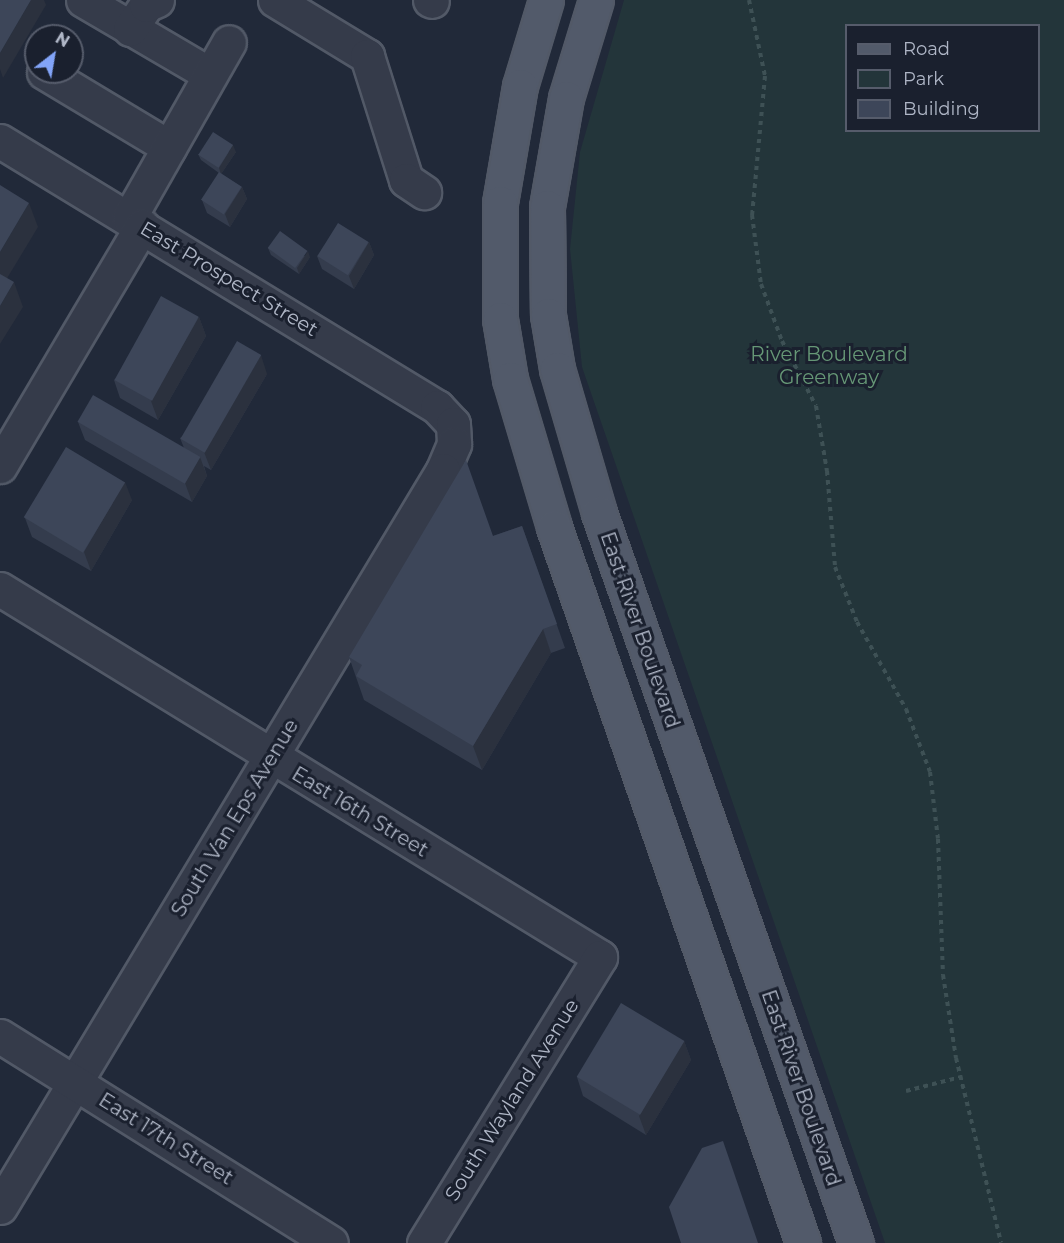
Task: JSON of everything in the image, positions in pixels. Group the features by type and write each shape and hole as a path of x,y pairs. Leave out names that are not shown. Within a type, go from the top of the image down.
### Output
{"main road":[{"path":"546,0 520,86 500,203 500,319 510,379 554,527 803,1243"},
{"name":"East River Boulevard","path":"596,0 566,98 548,207 548,315 557,369 599,513 856,1243"}],"street":[{"path":"83,0 209,74"},
{"path":"130,29 146,5 157,0"},
{"path":"275,0 367,56 406,180 424,192"},
{"path":"0,466 135,222 169,147 229,42"},
{"path":"65,84 169,147"},
{"name":"East Prospect Street","path":"0,141 438,407 453,424"},
{"name":"South Van Eps Avenue","path":"0,1207 272,758 443,470 454,444 453,424"},
{"name":"East 16th Street","path":"0,589 272,758 600,957"},
{"name":"South Wayland Avenue","path":"424,1243 600,957"},
{"name":"East 17th Street","path":"0,1036 331,1243"}],"path":[{"path":"749,0 765,76 752,215 760,284 782,341 816,406 827,471 835,567 857,622 906,709 930,772 938,839 942,975 961,1077 1001,1243"},
{"path":"906,1091 961,1077"}],"green space":[{"name":"River Boulevard Greenway","path":"624,0 1064,0 1064,1243 885,1243 582,367 570,249 580,152"}],"building":[{"path":"0,0 31,0 0,53"},
{"path":"213,132 233,145 218,168 198,155"},
{"path":"219,172 242,187 224,214 201,200"},
{"path":"0,185 29,203 0,252"},
{"path":"338,223 369,242 348,275 317,256"},
{"path":"280,231 308,251 295,268 268,248"},
{"path":"0,274 14,282 0,306"},
{"path":"161,296 199,317 152,401 114,380"},
{"path":"237,341 261,355 205,453 180,439"},
{"path":"93,395 200,457 185,484 78,422"},
{"path":"66,447 125,483 83,553 24,517"},
{"path":"466,460 493,536 522,526 557,624 543,629 473,746 356,676 362,665 349,657"},
{"path":"621,1003 684,1041 640,1115 577,1077"},
{"path":"723,1141 758,1243 681,1243 669,1207 702,1148"}]}
